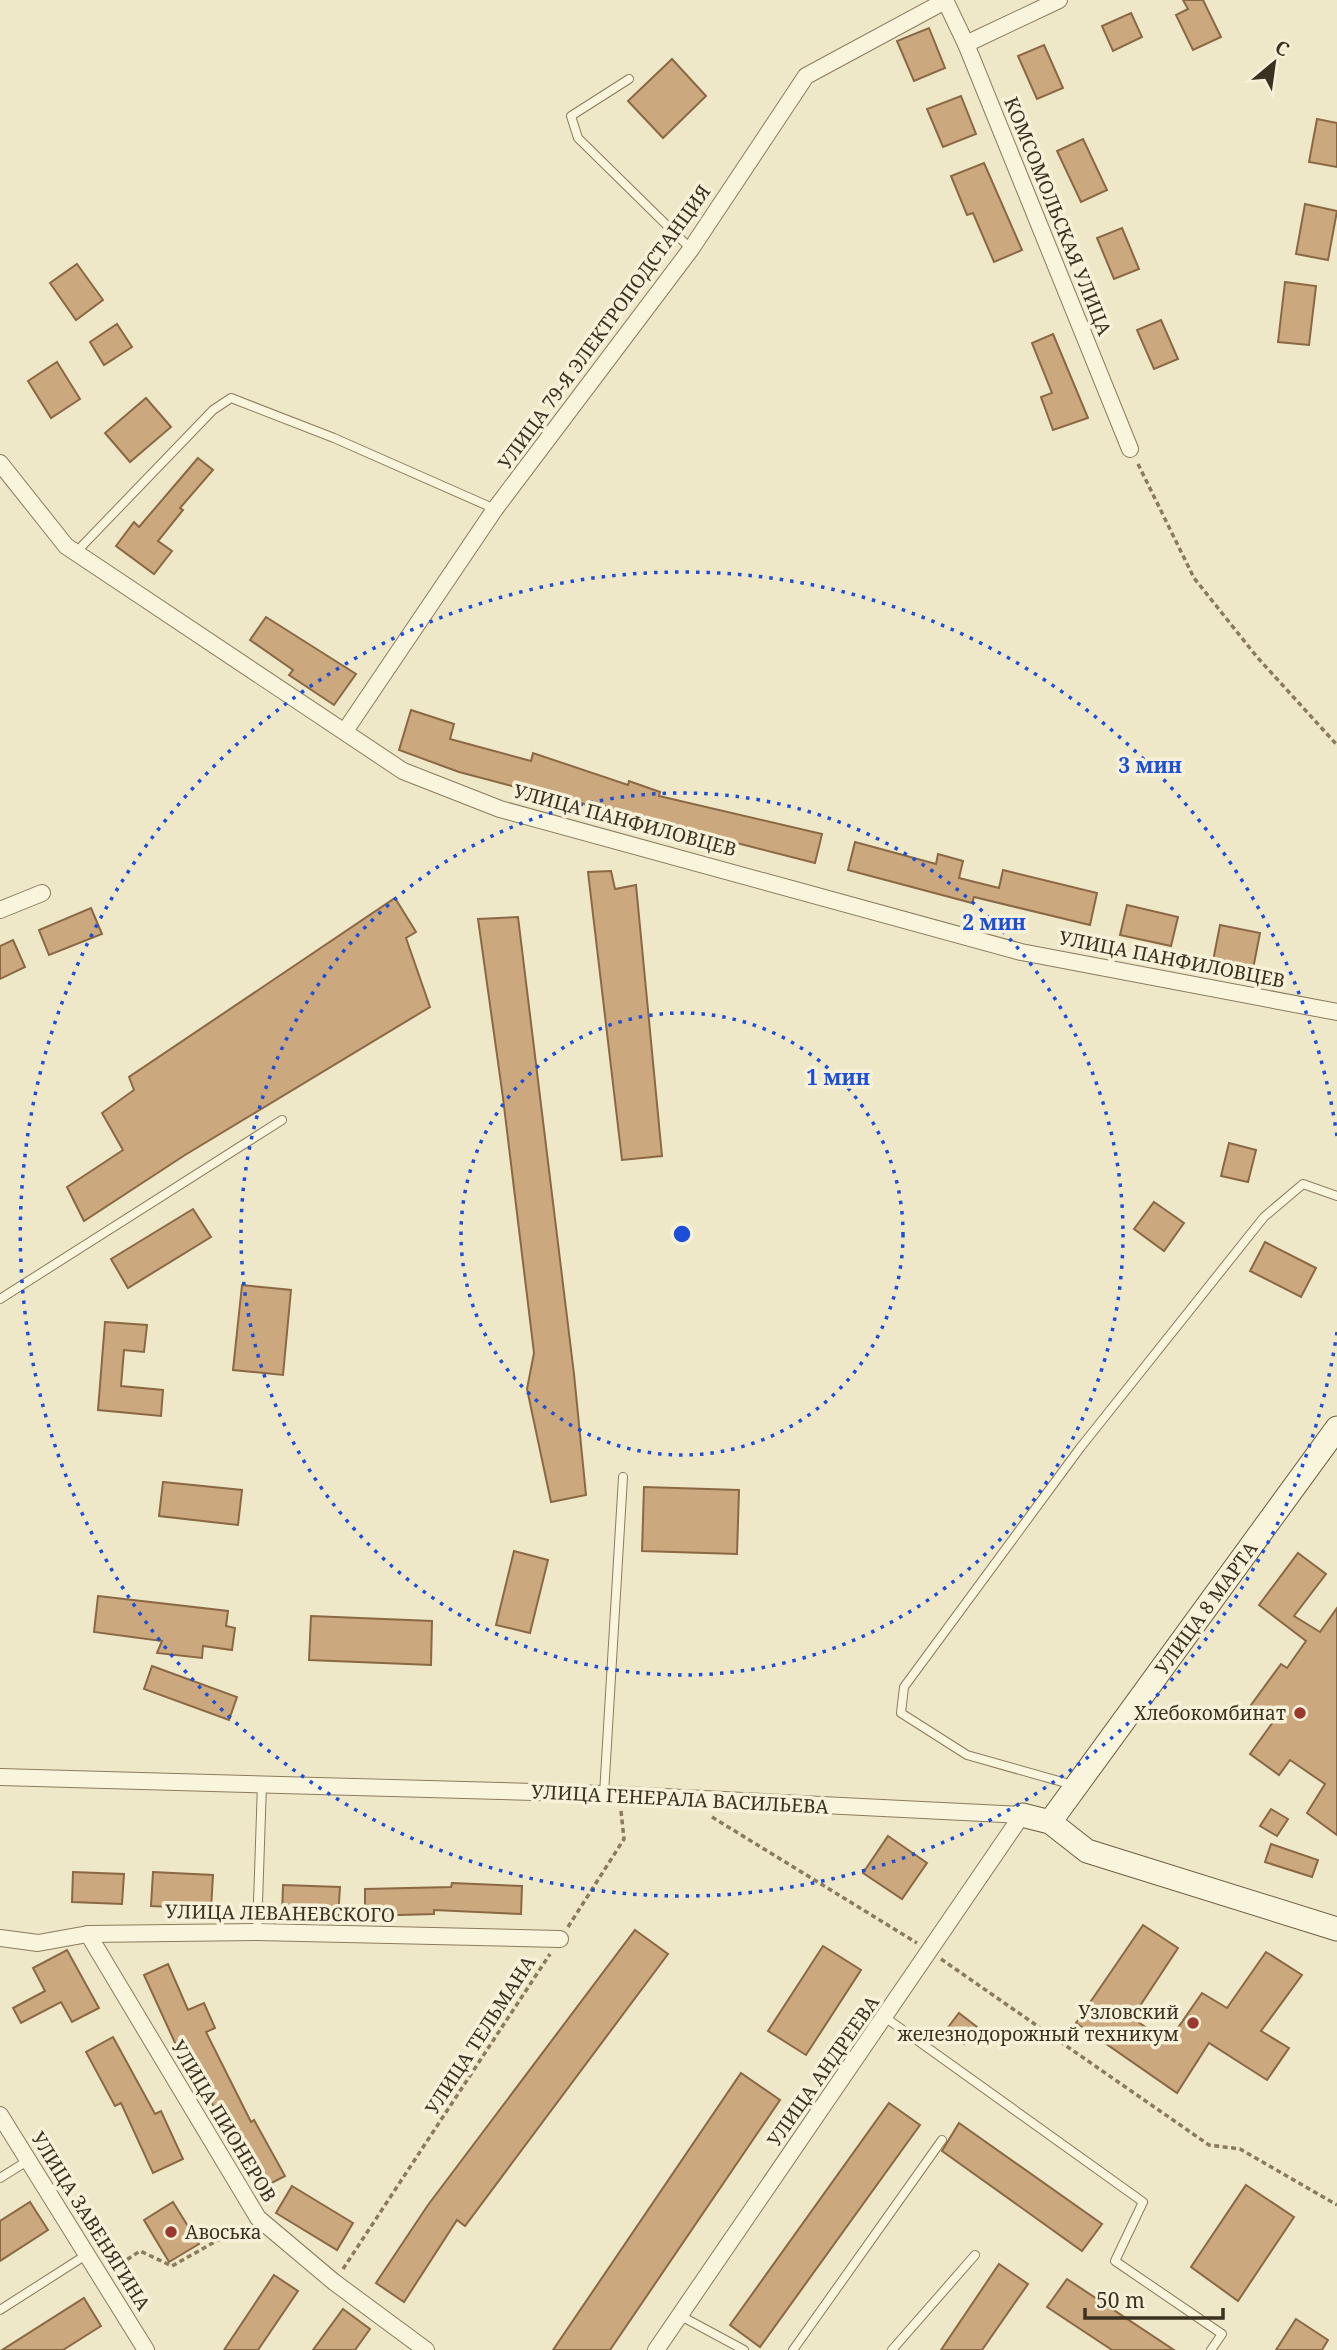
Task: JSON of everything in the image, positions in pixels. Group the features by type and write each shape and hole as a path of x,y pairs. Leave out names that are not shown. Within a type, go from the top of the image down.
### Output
{"main road":[{"name":"УЛИЦА 8 МАРТА","path":"1050,1822 1337,1428"},
{"name":"УЛИЦА ГЕНЕРАЛА ВАСИЛЬЕВА","path":"1022,1815 1050,1822 1087,1851 1337,1929"}],"street":[{"name":"КОМСОМОЛЬСКАЯ УЛИЦА","path":"945,0 966,44 1130,449"},
{"name":"УЛИЦА 79-Я ЭЛЕКТРОПОДСТАНЦИЯ","path":"345,731 495,509 691,249 806,76 945,0"},
{"path":"966,44 1059,0"},
{"name":"УЛИЦА ПАНФИЛОВЦЕВ","path":"0,463 66,546 404,771 500,809 1021,952 1337,1012"},
{"path":"0,910 42,893"},
{"name":"УЛИЦА ГЕНЕРАЛА ВАСИЛЬЕВА","path":"0,1777 611,1795 1022,1815"},
{"name":"УЛИЦА АНДРЕЕВА","path":"656,2350 886,2018 1022,1815"},
{"name":"УЛИЦА ЛЕВАНЕВСКОГО","path":"0,1938 38,1943 88,1934 257,1932 560,1939"},
{"name":"УЛИЦА ПИОНЕРОВ","path":"88,1934 258,2218 334,2283 426,2350"},
{"name":"УЛИЦА ЗАВЕНЯГИНА","path":"0,2115 146,2350"}],"lane":[{"path":"629,79 571,116 578,138 691,249"},
{"path":"82,545 213,410 231,398 334,438 495,509"},
{"path":"0,1299 282,1120"},
{"path":"1076,1786 967,1755 901,1713 904,1687 1080,1448 1264,1217 1303,1185 1337,1196"},
{"path":"611,1795 623,1477"},
{"path":"257,1932 261,1784"},
{"path":"886,2018 1143,2202 1115,2261 1222,2334 1212,2350"},
{"path":"793,2350 942,2140"},
{"path":"0,2178 29,2160"},
{"path":"0,2310 86,2255"},
{"path":"892,2350 975,2255"},
{"path":"679,2315 744,2350"}],"path":[{"path":"1130,449 1195,578 1257,657 1337,745"},
{"name":"УЛИЦА ТЕЛЬМАНА","path":"334,2283 624,1839 611,1795"},
{"path":"683,1800 930,1951 1209,2145 1240,2150 1337,2205"},
{"path":"100,2278 140,2251 172,2266 258,2218"}],"building":[{"path":"1183,0 1203,0 1221,37 1193,50 1176,15 1188,9"},
{"path":"1131,13 1142,37 1113,51 1102,26"},
{"path":"929,28 945,68 914,81 897,41"},
{"path":"1044,45 1063,88 1037,99 1018,56"},
{"path":"672,59 706,96 663,138 628,101"},
{"path":"961,96 976,134 943,147 927,109"},
{"path":"1317,119 1337,123 1337,167 1309,162"},
{"path":"1083,139 1107,190 1081,202 1057,151"},
{"path":"984,163 1022,250 994,262 973,213 967,215 951,176"},
{"path":"1305,204 1337,211 1328,260 1296,254"},
{"path":"1122,228 1139,269 1114,279 1097,238"},
{"path":"77,264 103,300 76,320 50,283"},
{"path":"1285,282 1316,286 1309,345 1278,342"},
{"path":"1161,320 1178,359 1154,369 1137,330"},
{"path":"117,324 132,347 104,365 90,342"},
{"path":"1053,334 1088,418 1053,430 1041,397 1052,393 1032,343"},
{"path":"57,362 80,399 51,418 28,381"},
{"path":"146,398 171,427 130,462 105,433"},
{"path":"198,458 213,470 180,508 183,510 158,541 172,551 154,574 116,546 134,522 139,527"},
{"path":"266,617 356,674 334,705 289,675 293,670 250,640"},
{"path":"411,710 454,724 450,739 531,761 533,753 628,785 629,781 660,792 659,796 822,834 815,863 650,821 604,806 603,810 552,794 549,802 522,794 523,789 459,772 399,750"},
{"path":"855,842 936,864 938,854 963,861 959,878 999,888 1003,870 1097,893 1090,925 974,897 972,903 848,870"},
{"path":"611,871 615,889 636,885 662,1156 622,1160 588,872"},
{"path":"395,898 416,932 406,938 430,1007 185,1155 84,1221 67,1187 123,1150 102,1113 134,1090 129,1077"},
{"path":"1127,905 1178,917 1171,946 1120,935"},
{"path":"91,908 102,934 49,955 39,930"},
{"path":"518,917 574,1374 586,1495 551,1502 527,1389 534,1353 478,919"},
{"path":"1220,925 1260,933 1253,969 1213,961"},
{"path":"13,940 25,967 0,979 0,946"},
{"path":"1229,1143 1256,1150 1248,1182 1221,1176"},
{"path":"1154,1202 1184,1223 1164,1251 1134,1229"},
{"path":"193,1209 211,1237 128,1288 111,1259"},
{"path":"1265,1242 1316,1268 1301,1297 1250,1271"},
{"path":"242,1285 291,1290 283,1375 233,1370"},
{"path":"105,1322 147,1325 144,1352 124,1350 121,1386 163,1390 161,1416 98,1410"},
{"path":"163,1482 242,1490 238,1525 159,1516"},
{"path":"644,1487 739,1490 737,1554 642,1551"},
{"path":"514,1551 548,1560 530,1633 496,1625"},
{"name":"Хлебокомбинат","path":"1298,1553 1326,1574 1294,1616 1320,1632 1337,1608 1337,1835 1307,1813 1325,1784 1290,1760 1279,1775 1250,1754 1273,1722 1251,1705 1281,1664 1287,1668 1306,1641 1259,1605"},
{"path":"98,1596 228,1611 226,1626 235,1628 232,1650 203,1646 202,1658 157,1653 162,1641 94,1632"},
{"path":"311,1616 432,1621 431,1665 309,1660"},
{"path":"152,1666 237,1697 229,1720 144,1689"},
{"path":"1271,1809 1288,1819 1277,1836 1260,1826"},
{"path":"888,1836 927,1863 902,1899 863,1873"},
{"path":"1271,1844 1318,1860 1312,1877 1265,1862"},
{"path":"73,1872 124,1874 122,1904 72,1902"},
{"path":"153,1872 213,1875 211,1909 151,1906"},
{"path":"452,1883 522,1886 521,1914 434,1910 434,1914 365,1916 365,1889 451,1887"},
{"path":"283,1885 340,1887 338,1918 282,1916"},
{"path":"1143,1925 1178,1948 1132,2018 1168,2042 1202,1993 1227,2008 1266,1952 1302,1975 1261,2031 1289,2048 1267,2080 1209,2043 1177,2093 1076,2023"},
{"path":"635,1930 668,1954 465,2226 457,2220 404,2302 376,2283 428,2205"},
{"path":"823,1946 861,1970 806,2055 768,2031"},
{"path":"67,1950 99,2008 72,2022 61,2002 21,2023 13,2008 45,1991 33,1968"},
{"path":"168,1964 188,2010 204,2003 215,2028 206,2032 251,2122 254,2120 285,2176 262,2188 219,2110 216,2111 182,2043 176,2045 144,1975"},
{"path":"959,2013 977,2027 964,2044 946,2030"},
{"path":"113,2037 155,2114 161,2111 183,2159 153,2173 121,2103 115,2106 86,2052"},
{"path":"741,2073 780,2100 610,2350 553,2350"},
{"path":"889,2103 920,2125 760,2347 730,2325"},
{"path":"959,2123 1102,2224 1082,2251 942,2151"},
{"path":"1246,2185 1294,2217 1238,2301 1191,2267"},
{"path":"292,2186 353,2223 337,2250 276,2213"},
{"path":"30,2202 48,2230 0,2261 0,2221"},
{"name":"Авоська","path":"173,2202 199,2244 169,2262 144,2220"},
{"path":"999,2264 1028,2284 982,2350 941,2350"},
{"path":"274,2275 298,2291 258,2350 224,2350"},
{"path":"1067,2279 1174,2350 1112,2350 1047,2307"},
{"path":"84,2298 101,2326 63,2350 2,2350"},
{"path":"343,2309 370,2329 355,2350 313,2350"},
{"path":"1296,2319 1328,2340 1322,2350 1276,2350"}],"place":[{"name":"Хлебокомбинат","path":"1300,1713"},
{"name":"Узловский железнодорожный техникум","path":"1193,2023"},
{"name":"Авоська","path":"171,2232"}]}
